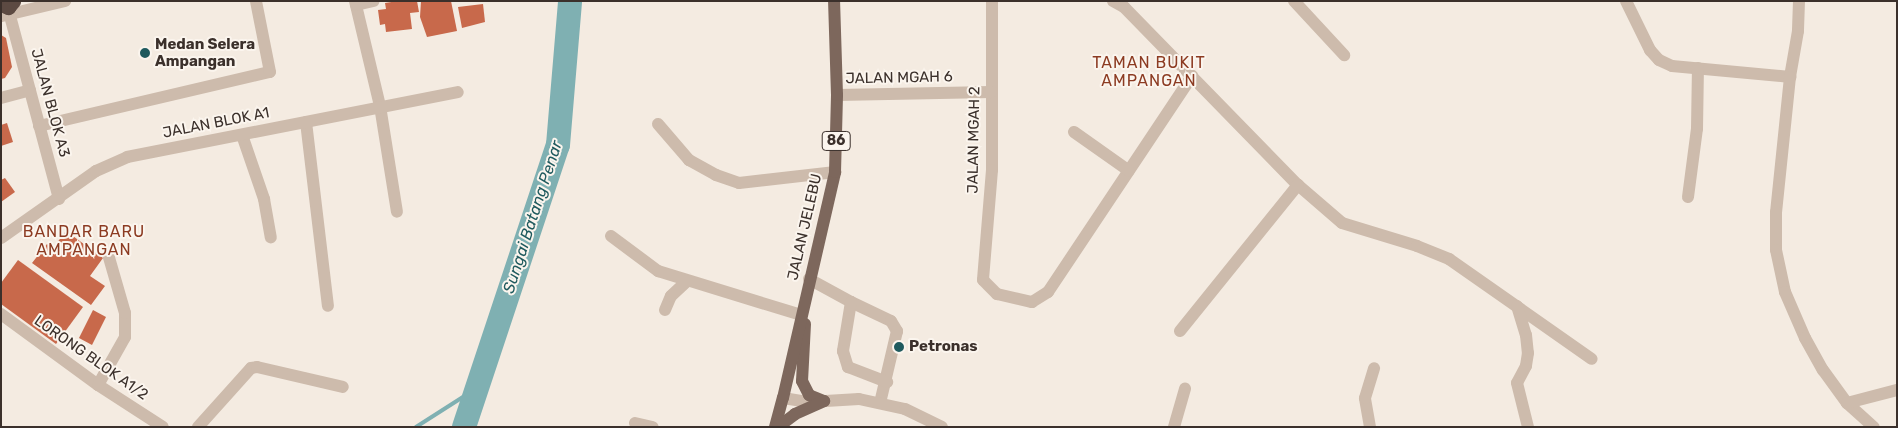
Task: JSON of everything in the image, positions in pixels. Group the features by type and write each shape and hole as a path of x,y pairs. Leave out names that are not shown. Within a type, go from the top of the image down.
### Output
{"main road":[{"name":"JALAN JELEBU","path":"776,427 835,172 834,1"},
{"path":"806,294 802,381 809,395 824,401"},
{"path":"776,427 795,414 824,401"}],"street":[{"path":"6,7 65,1"},
{"path":"40,126 270,72 256,1"},
{"path":"374,1 355,3 380,106 397,212"},
{"name":"JALAN MGAH 2","path":"992,1 992,170 983,280 997,294 1032,302 1048,292 1129,171"},
{"path":"1113,1 1124,7 1298,185 1342,223 1418,246 1449,259 1592,359"},
{"path":"1294,1 1344,55"},
{"path":"1626,1 1650,50 1659,60 1672,66 1790,77"},
{"path":"1799,1 1798,31 1790,77 1776,212 1776,250 1785,292 1805,338 1823,370 1848,403 1874,427"},
{"name":"JALAN BLOK A3","path":"6,7 59,199"},
{"path":"1688,197 1697,128 1698,68"},
{"path":"1074,132 1129,171 1192,76"},
{"path":"1,98 30,90"},
{"name":"JALAN BLOK A1","path":"1,238 59,199 96,171 127,157 458,92"},
{"name":"JALAN MGAH 6","path":"836,95 992,92"},
{"path":"306,122 328,306"},
{"path":"658,124 689,160 703,169 735,182 741,183 835,172"},
{"path":"242,135 264,199 271,237"},
{"path":"1180,331 1298,185"},
{"path":"611,236 658,271 801,315"},
{"path":"98,385 125,337 124,313 108,254"},
{"path":"809,279 851,302 891,320 897,331 887,382 880,403"},
{"path":"665,310 671,296 687,281"},
{"path":"851,302 843,351 848,367 887,382"},
{"path":"1517,306 1526,335 1528,353 1526,366 1517,383 1528,427"},
{"name":"LORONG BLOK A1/2","path":"1,314 98,385 163,427"},
{"path":"198,427 251,368 257,367 343,387"},
{"path":"1370,427 1365,398 1374,368"},
{"path":"1174,427 1185,389"},
{"path":"1848,403 1897,390"},
{"path":"783,398 810,402 860,399 905,409 942,427"},
{"path":"635,423 653,427"}],"building":[{"path":"417,1 419,12 410,13 412,29 386,32 385,24 380,25 378,10 386,9 385,3"},
{"path":"421,1 451,1 457,31 427,37 420,17"},
{"path":"483,4 485,22 462,28 458,7"},
{"path":"1,35 6,38 12,67 5,78 1,79"},
{"path":"7,123 13,142 1,146 1,125"},
{"path":"5,178 15,192 1,202 1,180"},
{"path":"66,231 103,258 90,276 105,286 91,305 32,263 47,244 53,248"},
{"path":"18,260 83,307 56,344 1,304 1,283"},
{"path":"93,310 106,317 92,345 79,338"}],"waterway":[{"name":"Sungai Batang Penar","path":"464,427 558,145 570,1"},
{"path":"416,427 477,388"}],"place":[{"name":"Medan Selera Ampangan","path":"145,53"},
{"name":"Petronas","path":"899,347"}],"district":[{"name":"TAMAN BUKIT AMPANGAN","path":"1149,72"},
{"name":"BANDAR BARU AMPANGAN","path":"84,241"}]}
